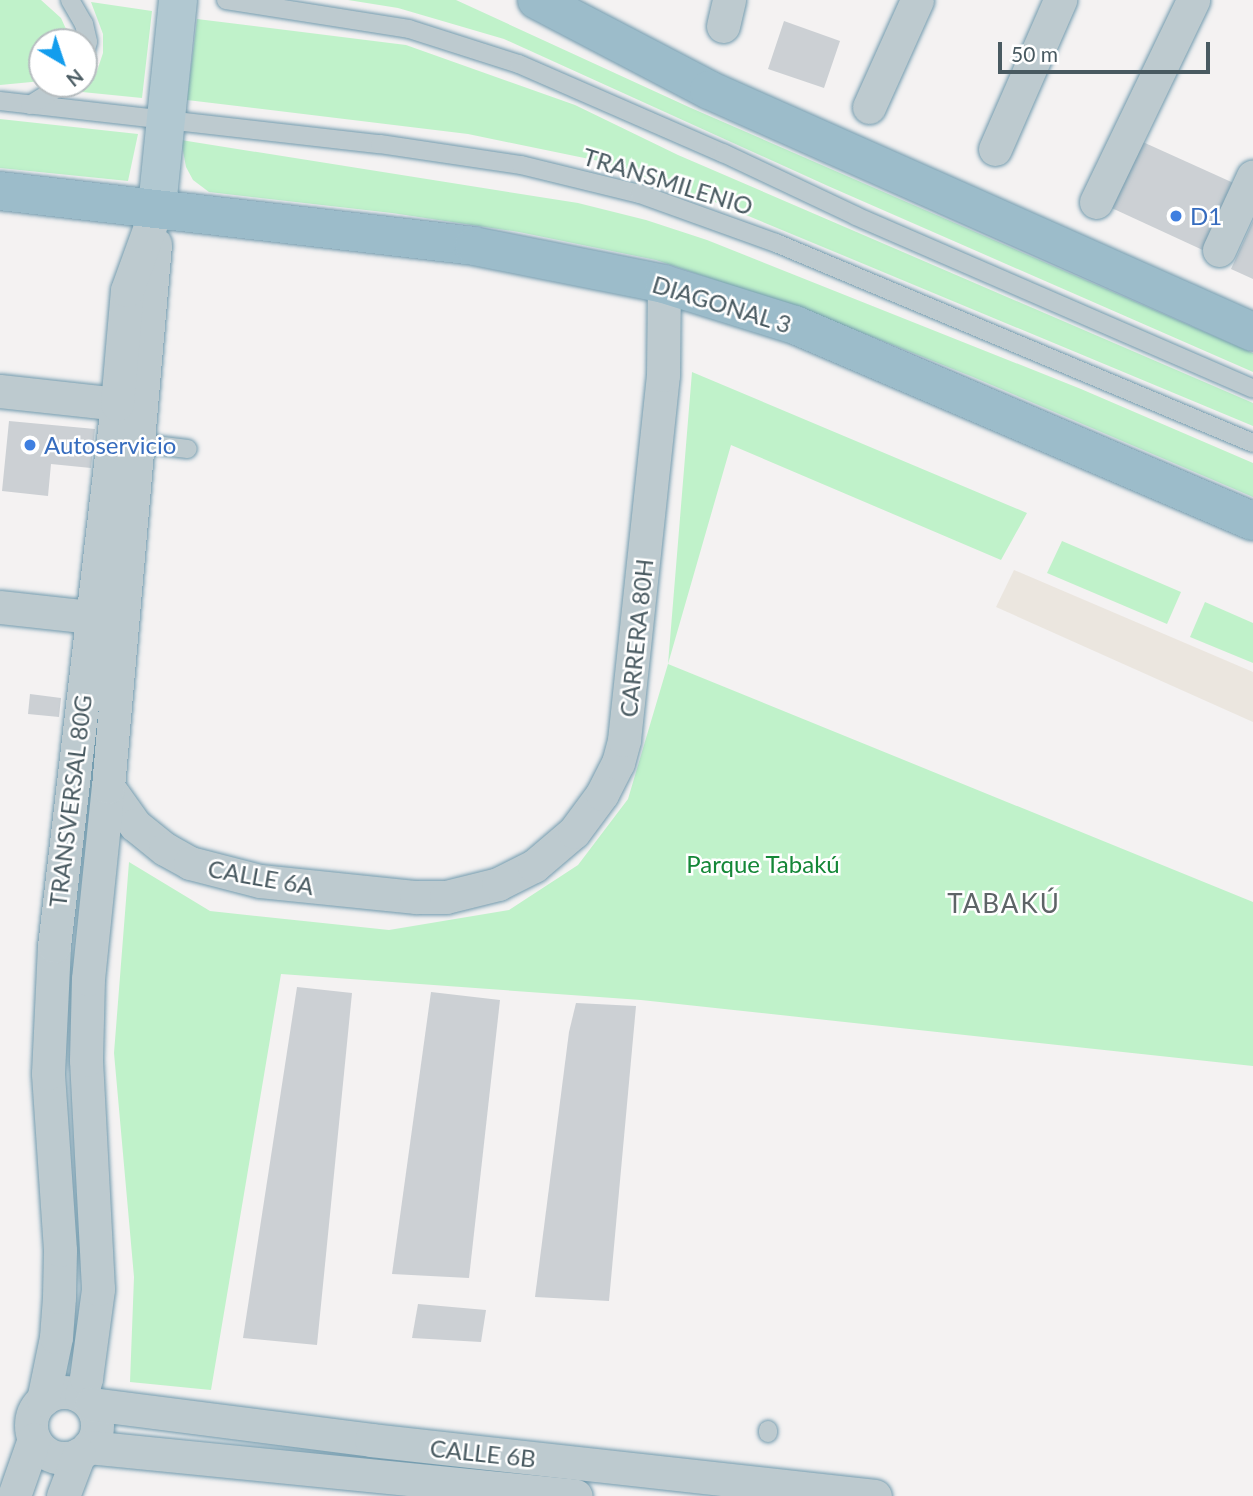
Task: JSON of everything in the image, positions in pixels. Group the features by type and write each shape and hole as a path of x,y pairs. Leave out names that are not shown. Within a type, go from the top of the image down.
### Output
{"highway":[{"path":"537,0 733,101 1253,332"},
{"name":"DIAGONAL 3","path":"0,191 157,207 474,246 664,284 795,325 1253,521"}],"main road":[{"name":"TRANSVERSAL 80G","path":"157,207 177,0"}],"street":[{"path":"869,107 917,0"},
{"path":"995,149 1060,0"},
{"path":"1096,202 1193,0"},
{"path":"1219,250 1253,176"},
{"name":"TRANSVERSAL 80G","path":"43,1400 56,1337 60,1273 48,1073 51,984 117,404 127,290 157,207"},
{"name":"TRANSVERSAL 80G","path":"86,1400 86,1378 97,1289 86,1017 139,443 157,207"},
{"name":"CARRERA 80H","path":"446,897 498,884 534,866 574,832 601,794 618,763 630,701 663,375 664,284"},
{"path":"0,391 117,404"},
{"path":"0,607 92,617"},
{"name":"CALLE 6A","path":"108,787 135,825 165,849 190,863 260,881 446,897"},
{"path":"62,1496 97,1427 86,1400 68,1392 54,1393 43,1400 34,1411 31,1424 34,1438 40,1447 58,1457 84,1451"},
{"name":"CALLE 6B","path":"86,1400 371,1440 831,1494 875,1496"},
{"path":"14,1496 34,1438"},
{"name":"CALLE 6B","path":"84,1451 576,1496"}],"lane":[{"path":"70,0 85,28"},
{"name":"TRANSMILENIO","path":"226,0 409,29 519,64 723,153 856,216 1253,389"},
{"path":"30,104 40,98"},
{"name":"TRANSMILENIO","path":"0,101 380,144 521,165 639,194 776,243 1253,443"},
{"path":"139,443 188,449"}],"shaded area":[{"path":"1014,570 1253,672 1253,722 996,607"}],"green space":[{"path":"0,0 41,0 61,18 66,28 28,28 28,82 0,85"},
{"path":"348,0 456,0 691,108 1253,353 1253,372 828,186 504,39 398,8"},
{"path":"91,2 152,11 142,98 98,94 98,68 103,53 103,34"},
{"path":"197,19 406,45 575,105 678,155 1253,403 1253,426 710,200 599,161 468,134 187,100"},
{"path":"0,119 138,134 128,181 0,168"},
{"path":"181,140 578,203 646,220 707,240 1081,389 1253,463 1253,497 973,377 810,312 656,260 519,232 392,213 209,192 193,180 186,167"},
{"path":"692,372 1027,513 1001,560 731,445 668,664"},
{"path":"1062,541 1181,592 1167,624 1047,573"},
{"path":"1205,602 1253,623 1253,663 1190,637"},
{"name":"Parque Tabakú","path":"668,664 1253,902 1253,1066 641,1000 281,974 211,1390 130,1382 134,1277 114,1053 129,862 210,911 389,930 509,910 578,865 628,799"}],"building":[{"path":"784,21 840,41 824,88 768,69"},
{"path":"1134,138 1238,185 1207,252 1103,204"},
{"path":"1253,221 1253,279 1231,269"},
{"name":"Autoservicio","path":"9,421 95,429 91,468 51,464 48,496 2,491"},
{"path":"30,694 61,698 59,717 28,714"},
{"path":"297,987 352,993 317,1345 243,1338"},
{"path":"431,992 500,1000 469,1278 392,1274"},
{"path":"576,1003 636,1006 609,1301 535,1297 569,1032"},
{"path":"418,1304 486,1310 481,1342 412,1338"}],"place":[{"name":"D1","path":"1176,216"},
{"name":"Autoservicio","path":"30,445"}],"district":[{"name":"TABAKÚ","path":"1004,904"}]}
